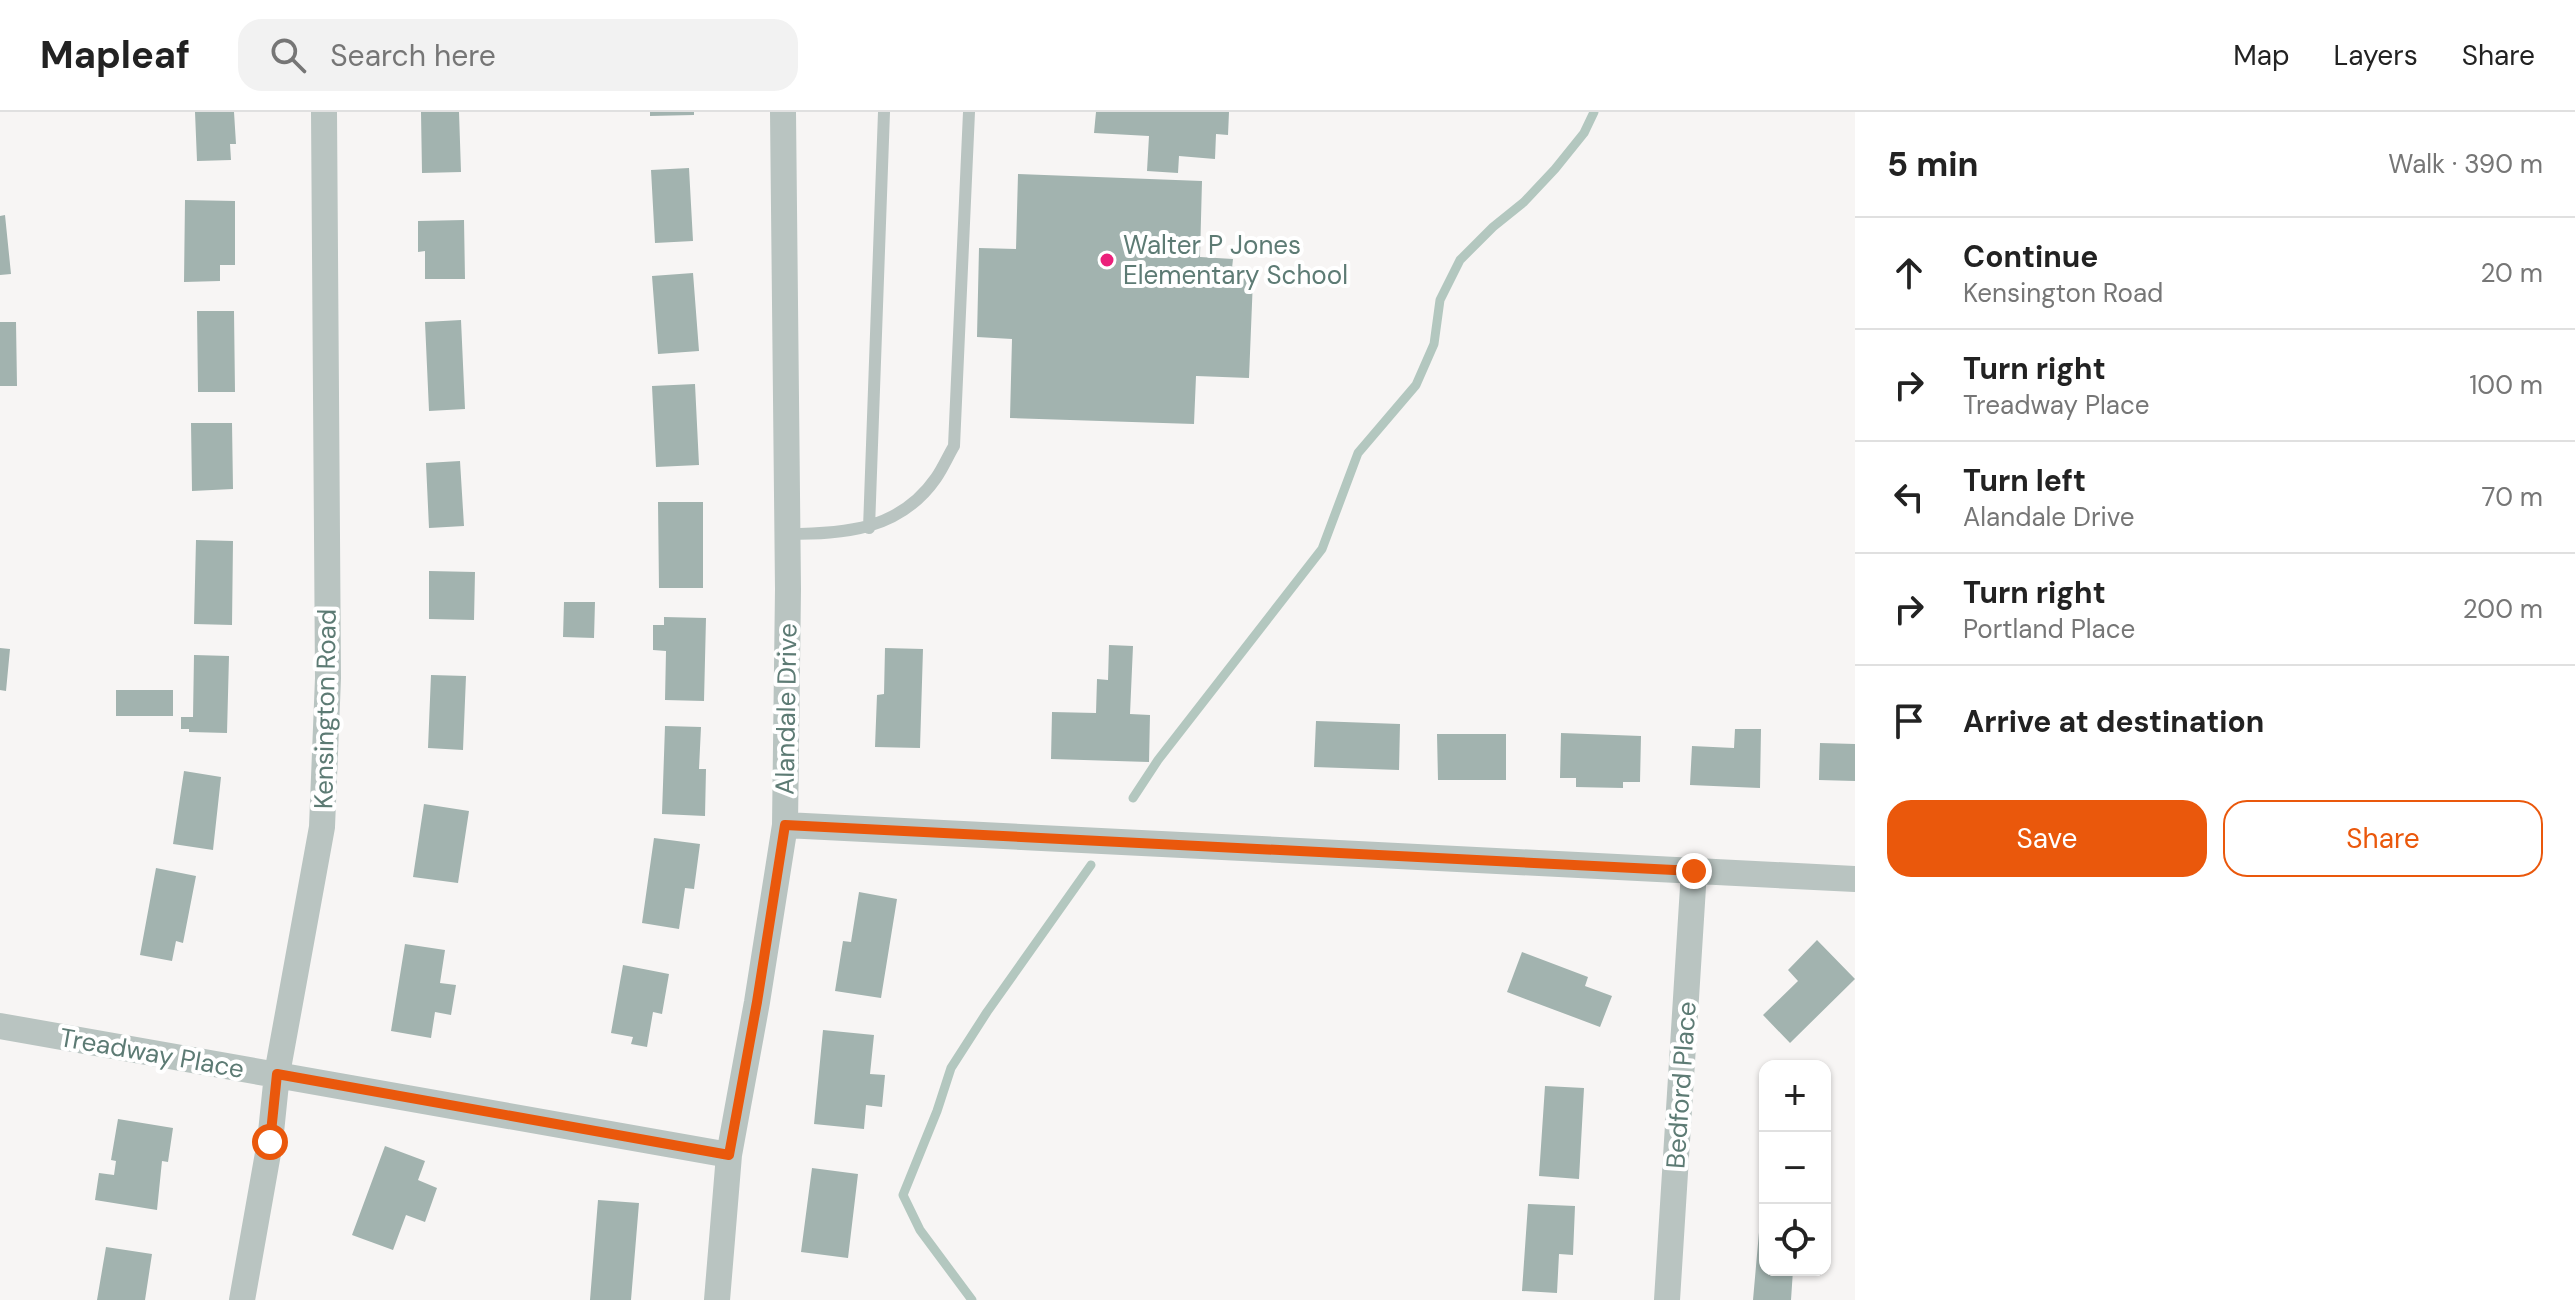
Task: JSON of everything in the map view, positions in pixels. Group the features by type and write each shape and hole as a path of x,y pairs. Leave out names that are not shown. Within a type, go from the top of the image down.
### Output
{"street":[{"name":"Kensington Road","path":"242,1300 270,1142 277,1074 322,827 328,678 324,112"},
{"name":"Alandale Drive","path":"717,1300 729,1155 785,825 787,534 783,112"},
{"path":"785,825 1855,879"},
{"name":"Bedford Place","path":"1667,1300 1694,871"},
{"name":"Treadway Place","path":"0,1026 729,1155"}],"lane":[{"path":"869,528 884,112"},
{"path":"787,534 822,534 869,528 912,505 937,478 954,446 969,112"}],"building":[{"path":"195,112 234,112 236,144 230,144 231,160 197,161"},
{"path":"421,112 459,112 461,172 422,173"},
{"path":"650,112 694,112 694,115 650,116"},
{"path":"1096,112 1229,112 1228,135 1216,134 1215,159 1179,156 1178,173 1147,171 1149,136 1094,133"},
{"path":"689,168 693,241 655,243 651,170"},
{"path":"1018,174 1202,181 1200,257 1233,259 1231,278 1253,279 1249,378 1196,376 1194,424 1010,418 1012,339 977,337 979,248 1016,249"},
{"path":"185,200 235,201 235,265 220,265 220,281 184,282"},
{"path":"5,215 11,274 0,275 0,216"},
{"path":"464,220 465,279 425,279 425,251 418,252 418,221"},
{"path":"693,273 699,351 658,354 652,276"},
{"path":"197,311 234,311 235,392 198,392"},
{"path":"461,320 465,409 429,411 425,322"},
{"path":"0,322 16,322 17,386 0,386"},
{"path":"695,384 699,465 656,467 652,386"},
{"path":"191,423 232,423 233,489 192,491"},
{"path":"460,461 464,526 429,528 426,463"},
{"path":"658,502 703,502 703,588 659,588"},
{"path":"196,540 233,541 232,625 194,624"},
{"path":"429,571 475,572 474,620 429,619"},
{"path":"564,602 595,602 594,638 563,637"},
{"path":"664,617 706,618 704,701 665,700 666,651 653,650 653,625 664,625"},
{"path":"1109,645 1133,646 1130,714 1150,715 1149,762 1051,759 1052,712 1096,713 1097,679 1108,680"},
{"path":"0,648 10,649 6,691 0,690"},
{"path":"885,648 923,649 920,748 875,747 877,695 884,694"},
{"path":"194,655 229,656 227,733 181,729 181,717 193,717"},
{"path":"431,675 466,676 463,750 428,748"},
{"path":"116,690 173,690 173,716 116,716"},
{"path":"1316,721 1400,724 1399,770 1314,767"},
{"path":"665,726 701,727 699,769 706,769 705,816 662,814"},
{"path":"1735,729 1761,729 1760,788 1690,785 1692,746 1734,748"},
{"path":"1561,733 1641,736 1640,782 1623,782 1623,788 1576,787 1576,778 1560,778"},
{"path":"1437,734 1506,734 1506,780 1438,780"},
{"path":"1820,743 1855,744 1855,781 1819,780"},
{"path":"184,771 221,777 213,850 173,844"},
{"path":"424,804 469,811 458,883 413,877"},
{"path":"654,838 700,844 694,889 685,888 679,929 642,923"},
{"path":"156,868 196,876 183,943 176,941 172,961 140,955"},
{"path":"859,892 897,899 881,998 835,991 843,941 851,942"},
{"path":"1817,940 1855,979 1790,1043 1763,1015 1798,981 1788,970"},
{"path":"405,944 445,950 440,983 456,985 451,1015 435,1012 431,1038 391,1031"},
{"path":"1522,952 1588,977 1585,986 1612,996 1600,1027 1507,992"},
{"path":"623,965 669,974 662,1014 653,1012 647,1047 631,1044 633,1037 611,1033"},
{"path":"823,1030 874,1035 870,1074 885,1075 882,1107 866,1105 864,1129 814,1124"},
{"path":"1545,1086 1584,1088 1579,1179 1539,1176"},
{"path":"118,1119 173,1128 168,1162 162,1161 157,1210 95,1200 99,1173 114,1175 116,1161 111,1160"},
{"path":"385,1146 425,1161 418,1180 437,1188 425,1222 406,1215 393,1250 352,1235"},
{"path":"812,1168 858,1174 848,1258 801,1252"},
{"path":"598,1200 639,1203 631,1300 590,1300"},
{"path":"1528,1204 1575,1206 1573,1255 1559,1254 1557,1293 1522,1291"},
{"path":"1759,1232 1759,1276 1793,1276 1791,1300 1753,1300"},
{"path":"106,1247 152,1254 145,1300 97,1300"}],"waterway":[{"path":"1133,798 1158,760 1322,549 1358,453 1416,385 1434,344 1440,300 1460,260 1555,169 1584,133 1594,112"},
{"path":"972,1300 920,1230 903,1195 951,1068 1091,865"}],"place":[{"name":"Walter P Jones Elementary School","path":"1107,260"}],"route":[{"path":"270,1142 277,1074 729,1155 785,825 1694,871"}]}
